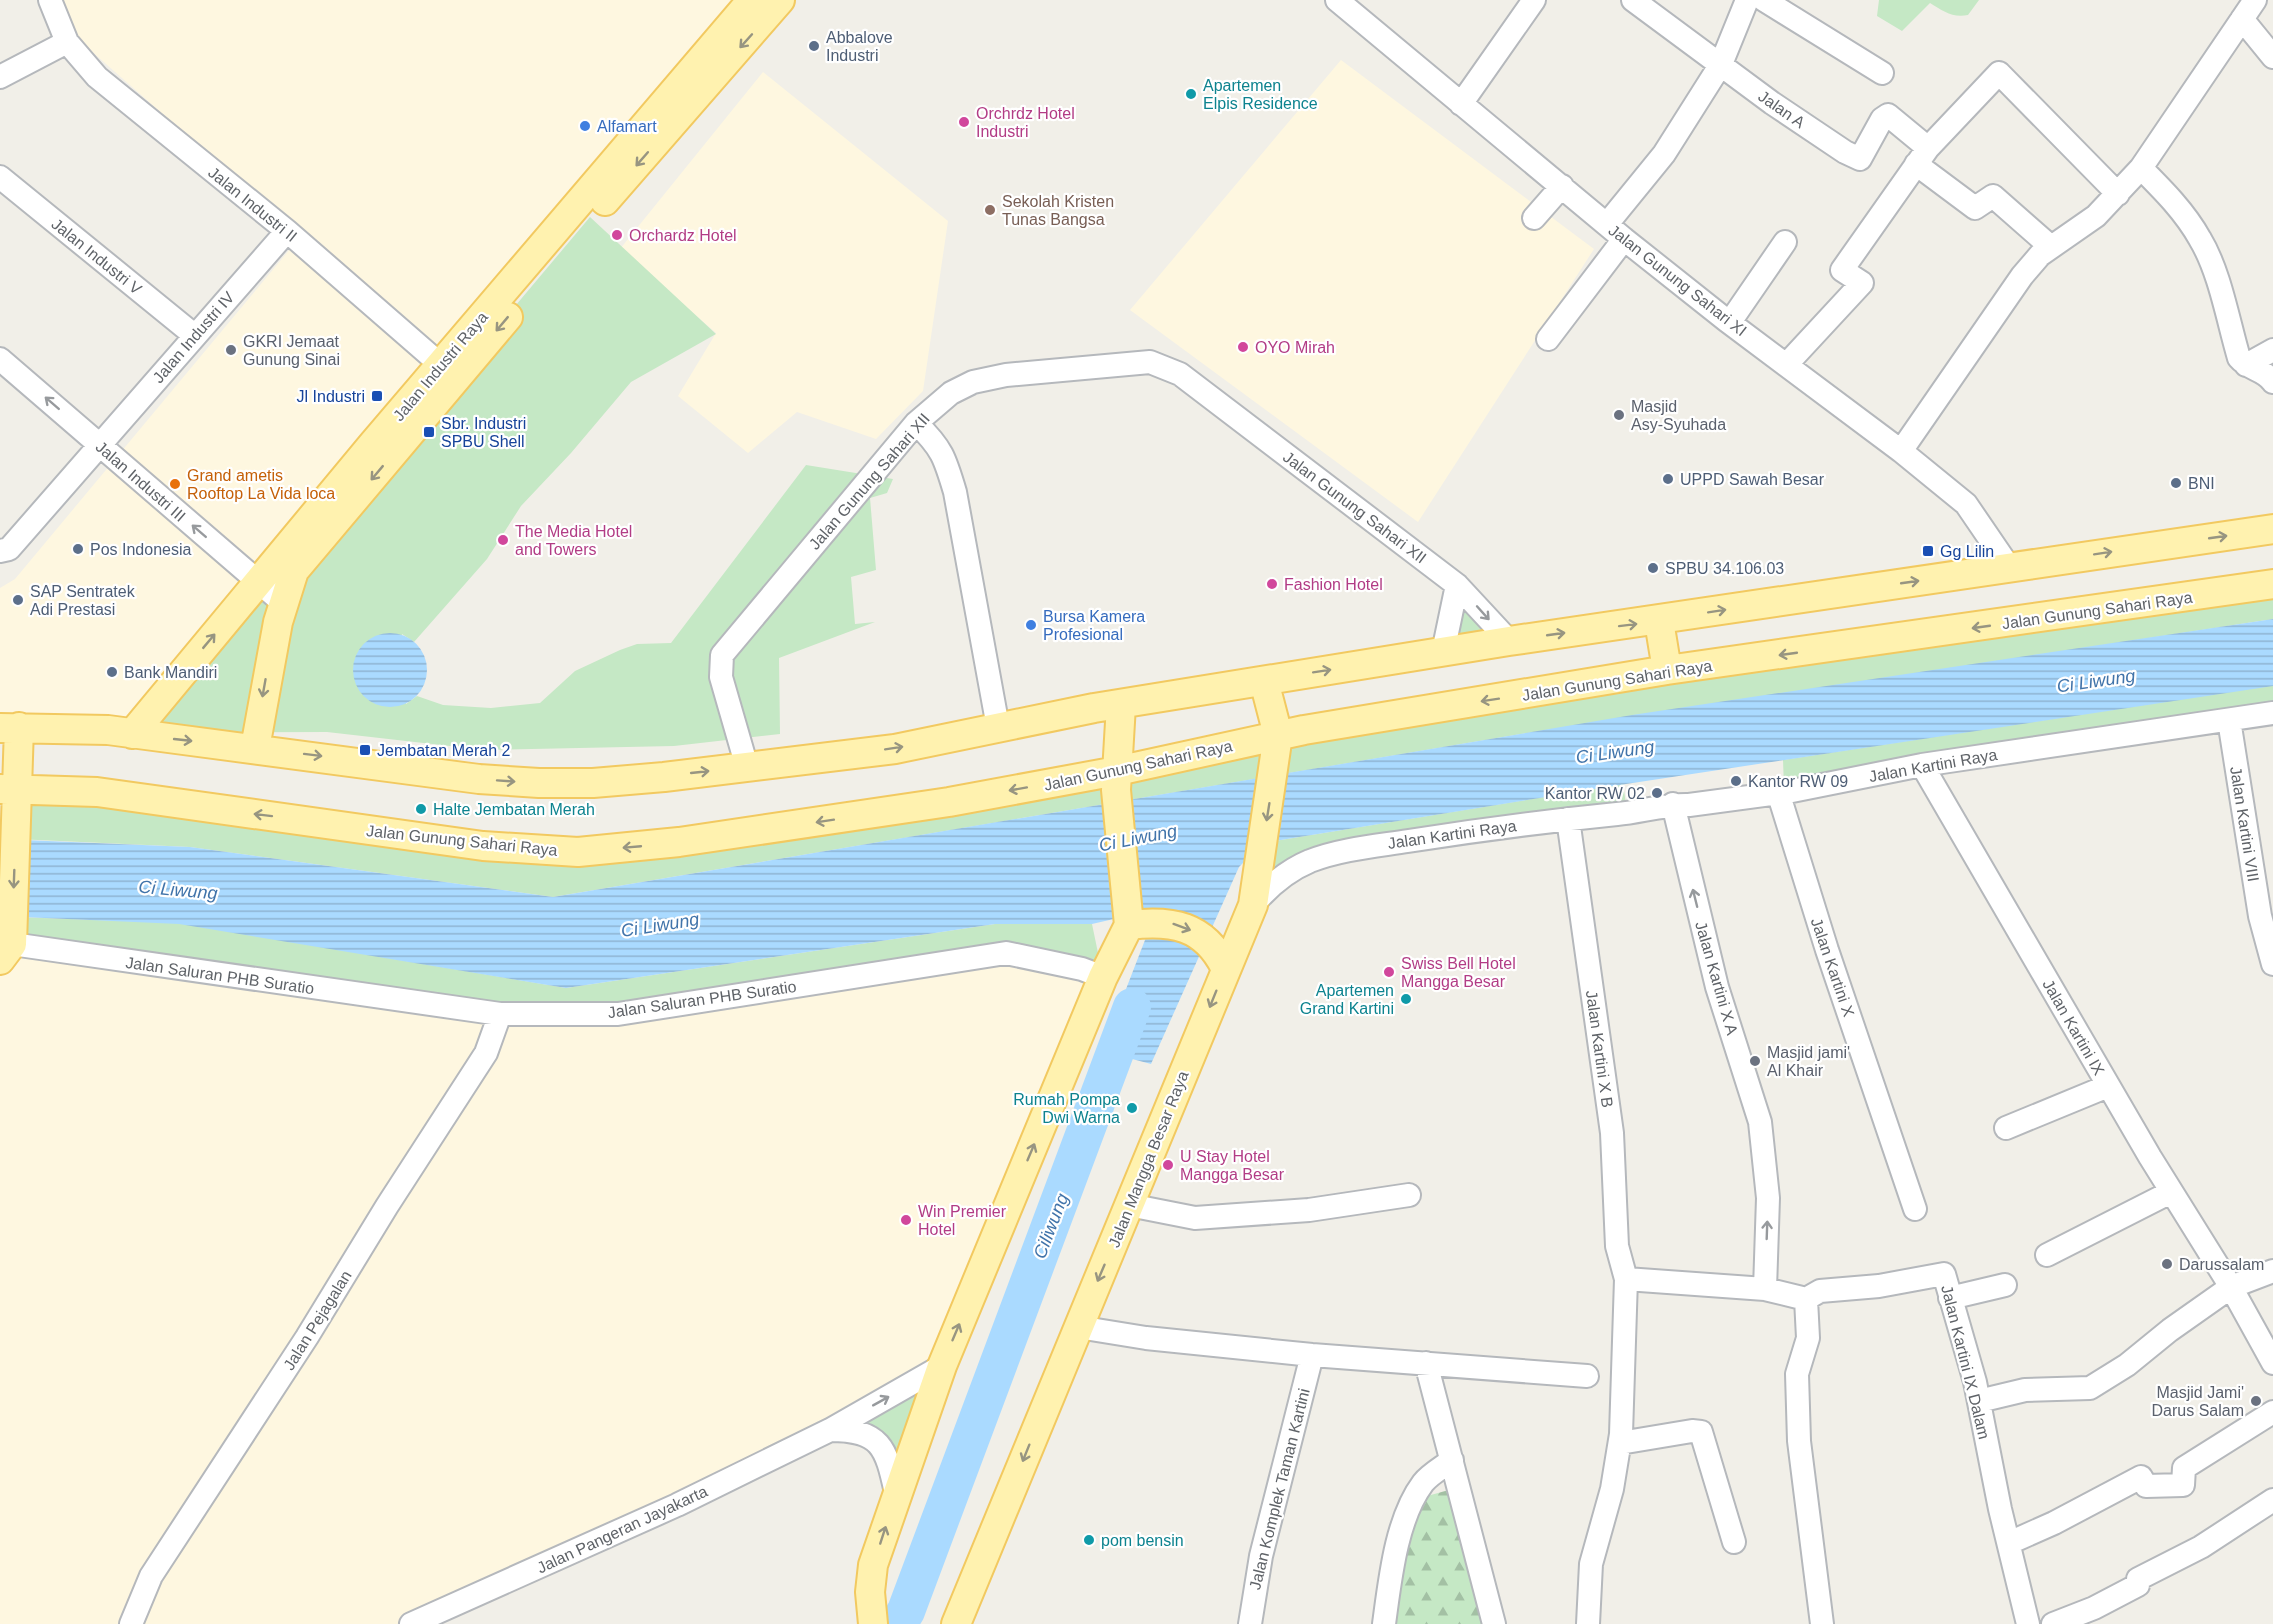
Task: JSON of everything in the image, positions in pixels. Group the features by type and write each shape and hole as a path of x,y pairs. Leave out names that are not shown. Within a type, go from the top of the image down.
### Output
{"main road":[{"name":"Jalan Industri Raya","path":"255,748 283,603 294,571 590,217 686,92 752,0"},
{"name":"Jalan Industri Raya","path":"132,734 441,365 686,92 780,0"},
{"path":"8,947 16,823 9,788 10,728 108,730 479,779 539,783 616,781 894,748 1120,705 1509,641 1659,621 2273,529"},
{"name":"Jalan Gunung Sahari Raya","path":"9,788 97,792 483,846 578,852 678,842 1116,780 1667,670 2273,584"},
{"path":"1659,621 1667,670"},
{"name":"Jalan Mangga Besar Raya","path":"956,1624 1253,905 1277,747 1264,681"},
{"path":"873,1624 870,1592 873,1565 896,1493 942,1366 1103,978 1130,930 1116,780 1120,705"},
{"path":"1130,930 1183,927 1210,943 1226,967"}],"street":[{"name":"Jalan Industri II","path":"50,0 67,42 98,77 287,231 441,365"},
{"name":"Jalan Gunung Sahari XI","path":"1337,0 1615,231 1730,322 1901,451 1966,504 2008,567"},
{"path":"1461,104 1534,0"},
{"name":"Jalan A","path":"1634,0 1772,103 1845,152 1860,159 1882,119 1888,116 1922,156"},
{"path":"1548,339 1721,64 1747,0"},
{"path":"1764,0 1882,73"},
{"path":"1901,451 2022,276 2040,255 2096,216 2141,168 2248,9 2273,57"},
{"path":"0,77 67,42"},
{"path":"1786,365 1862,284 1842,270 1922,156 1999,72 2118,194"},
{"path":"1922,156 1975,208 1993,196 2051,247"},
{"path":"2141,168 2172,200 2201,239 2211,263 2239,358 2267,374 2273,382"},
{"name":"Jalan Industri V","path":"0,177 194,335"},
{"path":"1534,218 1562,186"},
{"name":"Jalan Industri IV","path":"0,551 9,549 287,231"},
{"path":"1730,322 1785,242"},
{"path":"2246,364 2273,350"},
{"name":"Jalan Industri III","path":"0,359 283,603"},
{"name":"Jalan Gunung Sahari XII","path":"747,767 721,677 722,655 915,423 947,396 973,382 1006,375 1150,362 1180,374 1457,585 1509,641"},
{"path":"915,423 936,442 944,456 955,492 998,727"},
{"path":"1443,652 1457,585"},
{"name":"Jalan Kartini Raya","path":"1253,905 1281,877 1295,868 1326,855 1492,827 1627,813 1673,804 1689,805 1778,792 1922,765 2273,714"},
{"name":"Jalan Kartini VIII","path":"2229,720 2260,916 2273,962"},
{"name":"Jalan Kartini IX","path":"1922,765 2108,1086 2231,1287 2273,1363"},
{"name":"Jalan Kartini X","path":"1778,792 1827,950 1915,1209"},
{"name":"Jalan Kartini X A","path":"1673,804 1717,987 1760,1122 1768,1198 1765,1288"},
{"name":"Jalan Kartini X B","path":"1568,819 1612,1133 1617,1246 1626,1280 1620,1443 1612,1489 1591,1564 1588,1624"},
{"name":"Jalan Saluran PHB Suratio","path":"8,947 500,1014 618,1014 1006,953 1082,969 1103,978"},
{"name":"Jalan Pejagalan","path":"131,1624 151,1576 307,1337 387,1206 486,1053 500,1014"},
{"path":"2006,1128 2108,1086"},
{"path":"2047,1255 2171,1192"},
{"path":"1129,1205 1194,1218 1309,1210 1409,1195"},
{"path":"1979,1401 2025,1390 2090,1388 2127,1365 2170,1330 2231,1287 2273,1270"},
{"name":"Jalan Kartini IX Dalam","path":"1806,1299 1820,1292 1879,1286 1944,1274 1979,1401 2008,1543 2028,1624"},
{"path":"1626,1280 1765,1288 1806,1299 1808,1338 1797,1374 1799,1441 1822,1624"},
{"path":"1950,1298 2005,1285"},
{"path":"1078,1327 1146,1338 1312,1355 1587,1376"},
{"name":"Jalan Komplek Taman Kartini","path":"1250,1624 1261,1556 1312,1355"},
{"path":"1426,1363 1494,1624"},
{"name":"Jalan Pangeran Jayakarta","path":"411,1624 610,1537 830,1430 942,1366"},
{"path":"2008,1543 2054,1523 2141,1477 2146,1486 2183,1485 2184,1468 2273,1412"},
{"path":"830,1430 851,1430 871,1436 889,1462 896,1493"},
{"path":"1620,1443 1692,1431 1701,1432 1734,1542"},
{"path":"1384,1624 1392,1564 1413,1498 1425,1480 1452,1460"},
{"path":"2053,1624 2094,1608 2138,1585 2138,1579 2201,1547 2273,1500"}],"shaded area":[{"path":"56,0 750,0 132,733 0,729 0,588 15,579 301,236 72,34"},
{"path":"1341,60 1594,249 1418,522 1130,310"},
{"path":"763,72 948,221 923,391 876,439 797,412 748,453 678,396 716,333 620,249"},
{"path":"12,944 500,1014 1006,953 1103,977 942,1366 411,1624 0,1624 0,960"}],"green space":[{"path":"1879,0 1979,0 1968,15 1962,16 1948,13 1930,3 1902,31 1877,16"},
{"path":"590,217 716,334 631,382 571,453 521,506 487,559 414,642 402,634 406,704 417,696 443,705 491,708 540,703 575,671 620,650 637,644 671,643 806,465 893,479 887,493 870,498 876,570 851,577 855,624 875,622 779,658 780,734 674,746 485,750 327,732 132,733 259,582 294,569"},
{"path":"2273,584 2273,619 1515,735 553,897 190,847 16,839 17,788 578,852"},
{"path":"1457,585 1509,641 1443,652"},
{"path":"2273,685 2273,714 1784,787 1783,760"},
{"path":"1623,784 1627,811 1463,832 1281,877 1260,865 1263,843"},
{"path":"16,917 179,923 566,988 995,924 1092,924 1103,977 1006,953 618,1014 500,1014 13,944"},
{"path":"942,1366 896,1493 889,1462 851,1430"},
{"path":"1456,1488 1486,1624 1391,1624 1401,1553 1420,1498"}],"water":[{"name":"Ci Liwung","path":"2273,619 2273,686 1626,784 1263,843 1239,867 1151,1064 1102,1051 1157,909 1092,924 995,924 566,988 179,924 0,916 0,839 190,847 553,897 1632,715"},
{"path":"390,633 404,636 416,644 424,656 427,670 424,684 416,696 404,704 390,707 376,704 364,696 356,684 353,670 356,656 364,644 376,636"}],"waterway":[{"name":"Ciliwung","path":"898,1624 906,1611 1132,1007"}],"place":[{"name":"Abbalove Industri","path":"814,46"},
{"name":"Apartemen Elpis Residence","path":"1191,94"},
{"name":"Orchrdz Hotel Industri","path":"964,122"},
{"name":"Alfamart","path":"585,126"},
{"name":"Sekolah Kristen Tunas Bangsa","path":"990,210"},
{"name":"Orchardz Hotel","path":"617,235"},
{"name":"OYO Mirah","path":"1243,347"},
{"name":"GKRI Jemaat Gunung Sinai","path":"231,350"},
{"name":"Jl Industri","path":"377,396"},
{"name":"Masjid Asy-Syuhada","path":"1619,415"},
{"name":"Sbr. Industri SPBU Shell","path":"429,432"},
{"name":"UPPD Sawah Besar","path":"1668,479"},
{"name":"BNI","path":"2176,483"},
{"name":"Grand ametis Rooftop La Vida loca","path":"175,484"},
{"name":"The Media Hotel and Towers","path":"503,540"},
{"name":"Pos Indonesia","path":"78,549"},
{"name":"Gg Lilin","path":"1928,551"},
{"name":"SPBU 34.106.03","path":"1653,568"},
{"name":"Fashion Hotel","path":"1272,584"},
{"name":"SAP Sentratek Adi Prestasi","path":"18,600"},
{"name":"Bursa Kamera Profesional","path":"1031,625"},
{"name":"Bank Mandiri","path":"112,672"},
{"name":"Jembatan Merah 2","path":"365,750"},
{"name":"Kantor RW 09","path":"1736,781"},
{"name":"Kantor RW 02","path":"1657,793"},
{"name":"Halte Jembatan Merah","path":"421,809"},
{"name":"Swiss Bell Hotel Mangga Besar","path":"1389,972"},
{"name":"Apartemen Grand Kartini","path":"1406,999"},
{"name":"Masjid jami' Al Khair","path":"1755,1061"},
{"name":"Rumah Pompa Dwi Warna","path":"1132,1108"},
{"name":"U Stay Hotel Mangga Besar","path":"1168,1165"},
{"name":"Win Premier Hotel","path":"906,1220"},
{"name":"Darussalam","path":"2167,1264"},
{"name":"Masjid Jami' Darus Salam","path":"2256,1401"},
{"name":"pom bensin","path":"1089,1540"}]}
